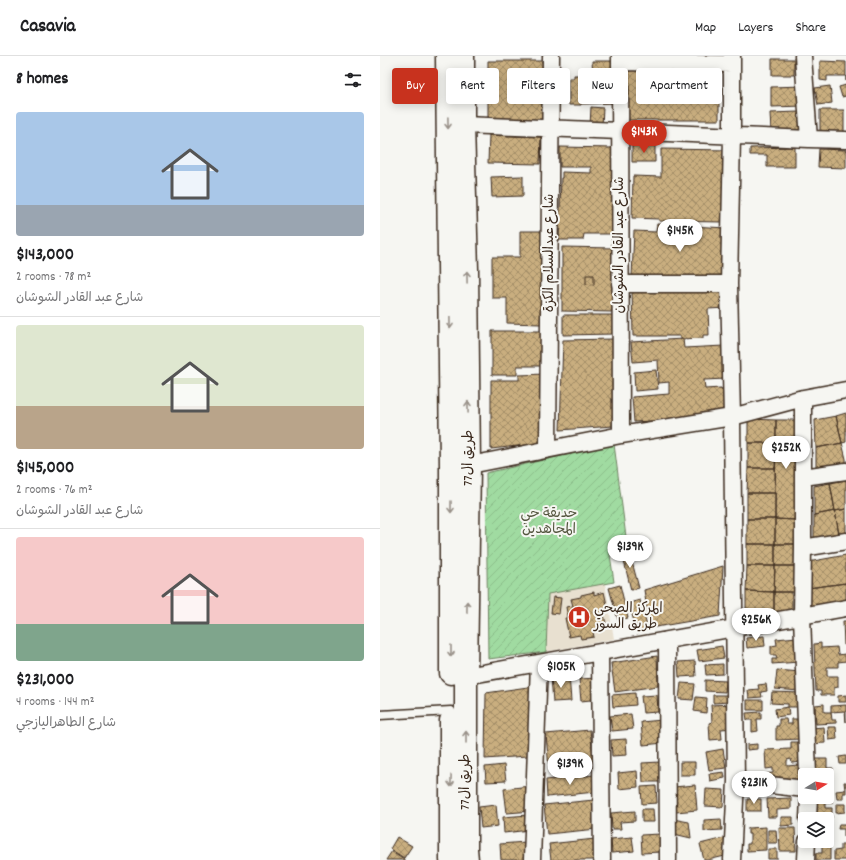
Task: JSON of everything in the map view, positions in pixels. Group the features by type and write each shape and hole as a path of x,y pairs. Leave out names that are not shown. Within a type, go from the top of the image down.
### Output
{"main road":[{"name":"طريق ال77","path":"447,56 466,676 466,848 468,860"},
{"name":"طريق ال77","path":"460,467 467,270 463,125 463,56"},
{"path":"451,860 452,711 460,467"},
{"path":"440,860 450,835"}],"street":[{"name":"شارع عبدالسلام الكزة","path":"548,450 551,56"},
{"path":"803,56 810,140"},
{"path":"620,59 732,60 729,284 736,781 732,860"},
{"name":"شارع عبد القادر الشوشان","path":"620,59 620,435"},
{"path":"463,125 810,140 846,140"},
{"path":"620,284 729,284"},
{"path":"460,467 620,435 732,417 803,398 846,390"},
{"path":"803,398 802,616 808,768"},
{"path":"803,477 846,471"},
{"path":"803,548 846,541"},
{"path":"466,676 846,608"},
{"path":"667,640 668,860"},
{"path":"600,652 602,860"},
{"path":"532,860 539,663"},
{"path":"736,781 798,788"},
{"path":"806,860 807,848"}],"lane":[{"path":"380,715 452,711"}],"shaded area":[{"name":"المركز الصحي طريق السور","path":"605,583 614,639 546,652 548,594"}],"green space":[{"name":"حديقة حي المجاهدين","path":"614,444 626,537 608,541 614,582 548,594 546,652 488,659 486,473"}],"building":[{"path":"772,59 794,59 794,75 772,75"},
{"path":"488,61 546,61 546,68 507,68 507,104 546,104 546,122 488,122 488,104 499,104 499,68 488,68"},
{"path":"592,61 616,61 616,68 592,68"},
{"path":"820,61 846,62 846,76 827,76 827,81 820,80"},
{"path":"626,65 719,66 719,68 636,68 636,104 719,104 719,120 626,120 626,104 628,104 628,68 626,68"},
{"path":"574,75 578,75 578,104 581,105 569,105 570,78 574,78"},
{"path":"846,85 846,96 842,97 839,87"},
{"path":"803,86 804,106 771,107 771,87"},
{"path":"830,86 832,103 818,105 815,88"},
{"path":"591,107 603,108 602,126 590,126"},
{"path":"820,110 844,110 844,137 820,136"},
{"path":"799,112 800,131 771,132 770,113"},
{"path":"489,135 541,137 540,164 488,163"},
{"path":"632,146 655,146 655,162 632,162"},
{"path":"560,147 612,148 612,162 616,162 614,234 584,234 583,240 559,240 562,172 591,173 591,167 560,167"},
{"path":"795,147 795,167 767,167 767,155 750,155 750,148"},
{"path":"661,149 730,150 724,222 659,221 659,219 632,218 633,176 661,177"},
{"path":"819,149 846,150 846,168 818,167"},
{"path":"523,176 523,196 492,197 491,177"},
{"path":"657,224 726,228 724,280 661,276 661,279 632,277 634,231 656,232"},
{"path":"520,231 545,231 541,324 507,323 507,298 492,298 492,257 520,257"},
{"path":"562,247 613,248 612,312 562,311"},
{"path":"586,275 594,275 594,285 586,284"},
{"path":"726,288 726,308 708,309 709,335 703,335 703,338 680,339 680,336 633,336 632,289"},
{"path":"563,315 614,315 614,334 563,335"},
{"path":"492,331 541,331 541,366 517,366 517,375 492,375"},
{"path":"614,339 613,426 560,430 563,340"},
{"path":"683,339 684,348 724,346 726,379 704,380 705,389 727,389 728,407 723,408 724,417 634,422 632,397 669,394 669,382 659,383 658,360 633,362 631,342"},
{"path":"656,370 658,389 635,391 634,372"},
{"path":"545,374 544,443 491,449 491,380 519,380 519,375"},
{"path":"846,413 846,442 842,443 836,416"},
{"path":"836,416 842,443 816,448 815,420"},
{"path":"748,419 776,420 776,443 748,443"},
{"path":"776,420 797,420 796,520 775,519"},
{"path":"748,443 776,443 775,468 748,468"},
{"path":"842,443 846,466 816,472 816,448"},
{"path":"748,468 775,468 775,493 747,493"},
{"path":"846,480 846,509 835,511 830,483"},
{"path":"830,483 835,511 814,515 814,486"},
{"path":"747,493 775,493 775,519 747,519"},
{"path":"846,509 846,533 839,535 835,511"},
{"path":"835,511 839,535 814,539 814,515"},
{"path":"747,519 775,519 775,544 747,544"},
{"path":"775,519 796,520 796,544 775,544"},
{"path":"747,544 775,544 775,566 747,566"},
{"path":"775,544 796,544 796,566 775,566"},
{"path":"628,547 639,588 631,590 621,549"},
{"path":"846,555 846,583 808,588 808,562"},
{"path":"723,566 720,616 650,628 644,590"},
{"path":"747,566 775,566 774,592 746,591"},
{"path":"775,566 796,566 795,592 774,592"},
{"path":"846,583 846,608 808,613 808,588"},
{"path":"620,585 628,618 618,620 609,588"},
{"path":"746,591 774,592 774,622 746,621"},
{"path":"594,592 594,595 604,592 608,609 603,610 606,624 601,625 602,630 593,632 594,637 581,639 580,635 569,637 565,618 568,618 566,607 573,606 571,599"},
{"path":"774,592 792,592 792,609 774,613"},
{"path":"553,597 561,598 559,614 551,613"},
{"path":"640,600 648,630 637,633 629,603"},
{"path":"843,621 846,621 846,645 844,645"},
{"path":"764,636 765,646 747,648 746,638"},
{"path":"797,637 799,662 772,664 772,659 777,659 776,655 771,655 771,646 777,645 776,639"},
{"path":"821,643 821,648 837,647 838,655 845,654 846,661 838,662 838,667 827,667 827,676 838,676 838,687 834,688 834,695 821,695 821,691 816,691 814,644"},
{"path":"722,646 724,658 699,661 697,650"},
{"path":"657,656 658,686 615,692 611,663"},
{"path":"695,661 696,676 679,677 678,662"},
{"path":"723,664 723,674 706,675 705,665"},
{"path":"777,670 800,672 799,691 775,689"},
{"path":"569,675 571,701 553,702 551,677"},
{"path":"598,678 600,699 581,701 579,679"},
{"path":"705,680 726,681 725,692 705,691"},
{"path":"681,683 695,684 693,700 679,699"},
{"path":"766,684 767,691 761,692 762,697 749,698 748,690 759,689 758,685"},
{"path":"535,686 541,755 485,759 486,693"},
{"path":"772,692 802,693 801,707 788,707 788,704 771,703"},
{"path":"635,693 636,705 613,707 612,695"},
{"path":"657,695 658,712 643,713 641,696"},
{"path":"713,695 729,695 729,702 713,703"},
{"path":"846,695 846,702 838,702 838,696"},
{"path":"696,697 707,698 706,713 694,711"},
{"path":"747,700 763,700 763,710 747,710"},
{"path":"732,704 734,728 721,729 722,739 710,740 709,723 712,722 711,705"},
{"path":"824,704 824,712 831,712 832,720 836,720 836,723 816,724 815,705"},
{"path":"846,705 846,722 845,711 831,712 831,706"},
{"path":"788,707 789,715 776,717 775,709"},
{"path":"761,712 761,719 757,719 758,731 752,732 752,720 747,720 746,713"},
{"path":"631,714 633,729 612,731 610,716"},
{"path":"779,719 786,719 787,724 792,724 792,719 801,719 801,739 776,740 776,726 779,726"},
{"path":"662,720 664,743 643,745 641,722"},
{"path":"824,727 825,743 812,744 811,728"},
{"path":"828,727 836,727 837,739 829,740"},
{"path":"590,730 594,764 549,769 546,734"},
{"path":"626,739 627,755 612,756 611,740"},
{"path":"791,742 802,742 802,762 792,763 791,759 787,760 787,766 798,765 798,783 765,783 764,774 773,773 773,768 766,769 765,750 791,749"},
{"path":"757,744 757,749 747,750 747,745"},
{"path":"723,749 726,768 709,770 706,752"},
{"path":"846,756 846,764 840,764 839,757"},
{"path":"815,759 827,759 827,768 816,768"},
{"path":"660,762 660,782 643,782 642,763"},
{"path":"680,762 695,762 695,775 680,775"},
{"path":"504,765 506,781 486,782 485,767"},
{"path":"637,771 638,787 619,789 618,773"},
{"path":"724,772 725,778 710,781 709,774"},
{"path":"594,775 595,792 547,797 546,780"},
{"path":"844,782 846,782 846,793 843,793 843,799 837,799 836,791 845,790"},
{"path":"695,785 697,810 676,812 674,787"},
{"path":"530,786 532,811 507,813 504,789"},
{"path":"656,786 657,803 642,804 641,787"},
{"path":"706,789 724,790 723,807 705,806"},
{"path":"791,798 791,809 777,810 777,817 768,817 767,799"},
{"path":"747,799 761,799 761,811 747,811"},
{"path":"594,800 597,829 547,834 544,805"},
{"path":"812,804 825,804 825,808 832,808 832,812 811,812"},
{"path":"836,804 845,804 845,812 836,813"},
{"path":"496,805 498,826 481,828 479,807"},
{"path":"642,809 653,809 654,822 642,822"},
{"path":"635,811 635,821 620,822 621,829 612,829 611,813"},
{"path":"528,815 529,830 504,833 503,817"},
{"path":"781,817 793,817 793,825 781,826"},
{"path":"673,819 689,822 691,838 674,834"},
{"path":"721,819 722,830 704,831 704,820"},
{"path":"839,824 846,824 846,836 844,836 844,829 838,829"},
{"path":"766,827 766,850 747,851 747,844 750,844 750,834 748,834 748,828"},
{"path":"779,828 795,828 796,851 780,851"},
{"path":"768,830 776,830 777,843 768,843"},
{"path":"660,834 660,852 642,853 641,835"},
{"path":"397,837 412,846 404,858 390,849"},
{"path":"632,837 634,851 612,853 611,839"},
{"path":"724,838 729,855 704,860 700,844"},
{"path":"595,839 597,860 551,860 549,844"},
{"path":"526,842 527,860 501,860 500,844"},
{"path":"841,844 846,844 846,860 834,860 834,851 841,850"},
{"path":"822,848 830,848 830,860 816,860 816,853 822,853"},
{"path":"768,849 777,849 777,859 768,859"},
{"path":"392,851 404,859 404,860 386,860"}],"place":[{"name":"المركز الصحي طريق السور","path":"579,617"}]}
